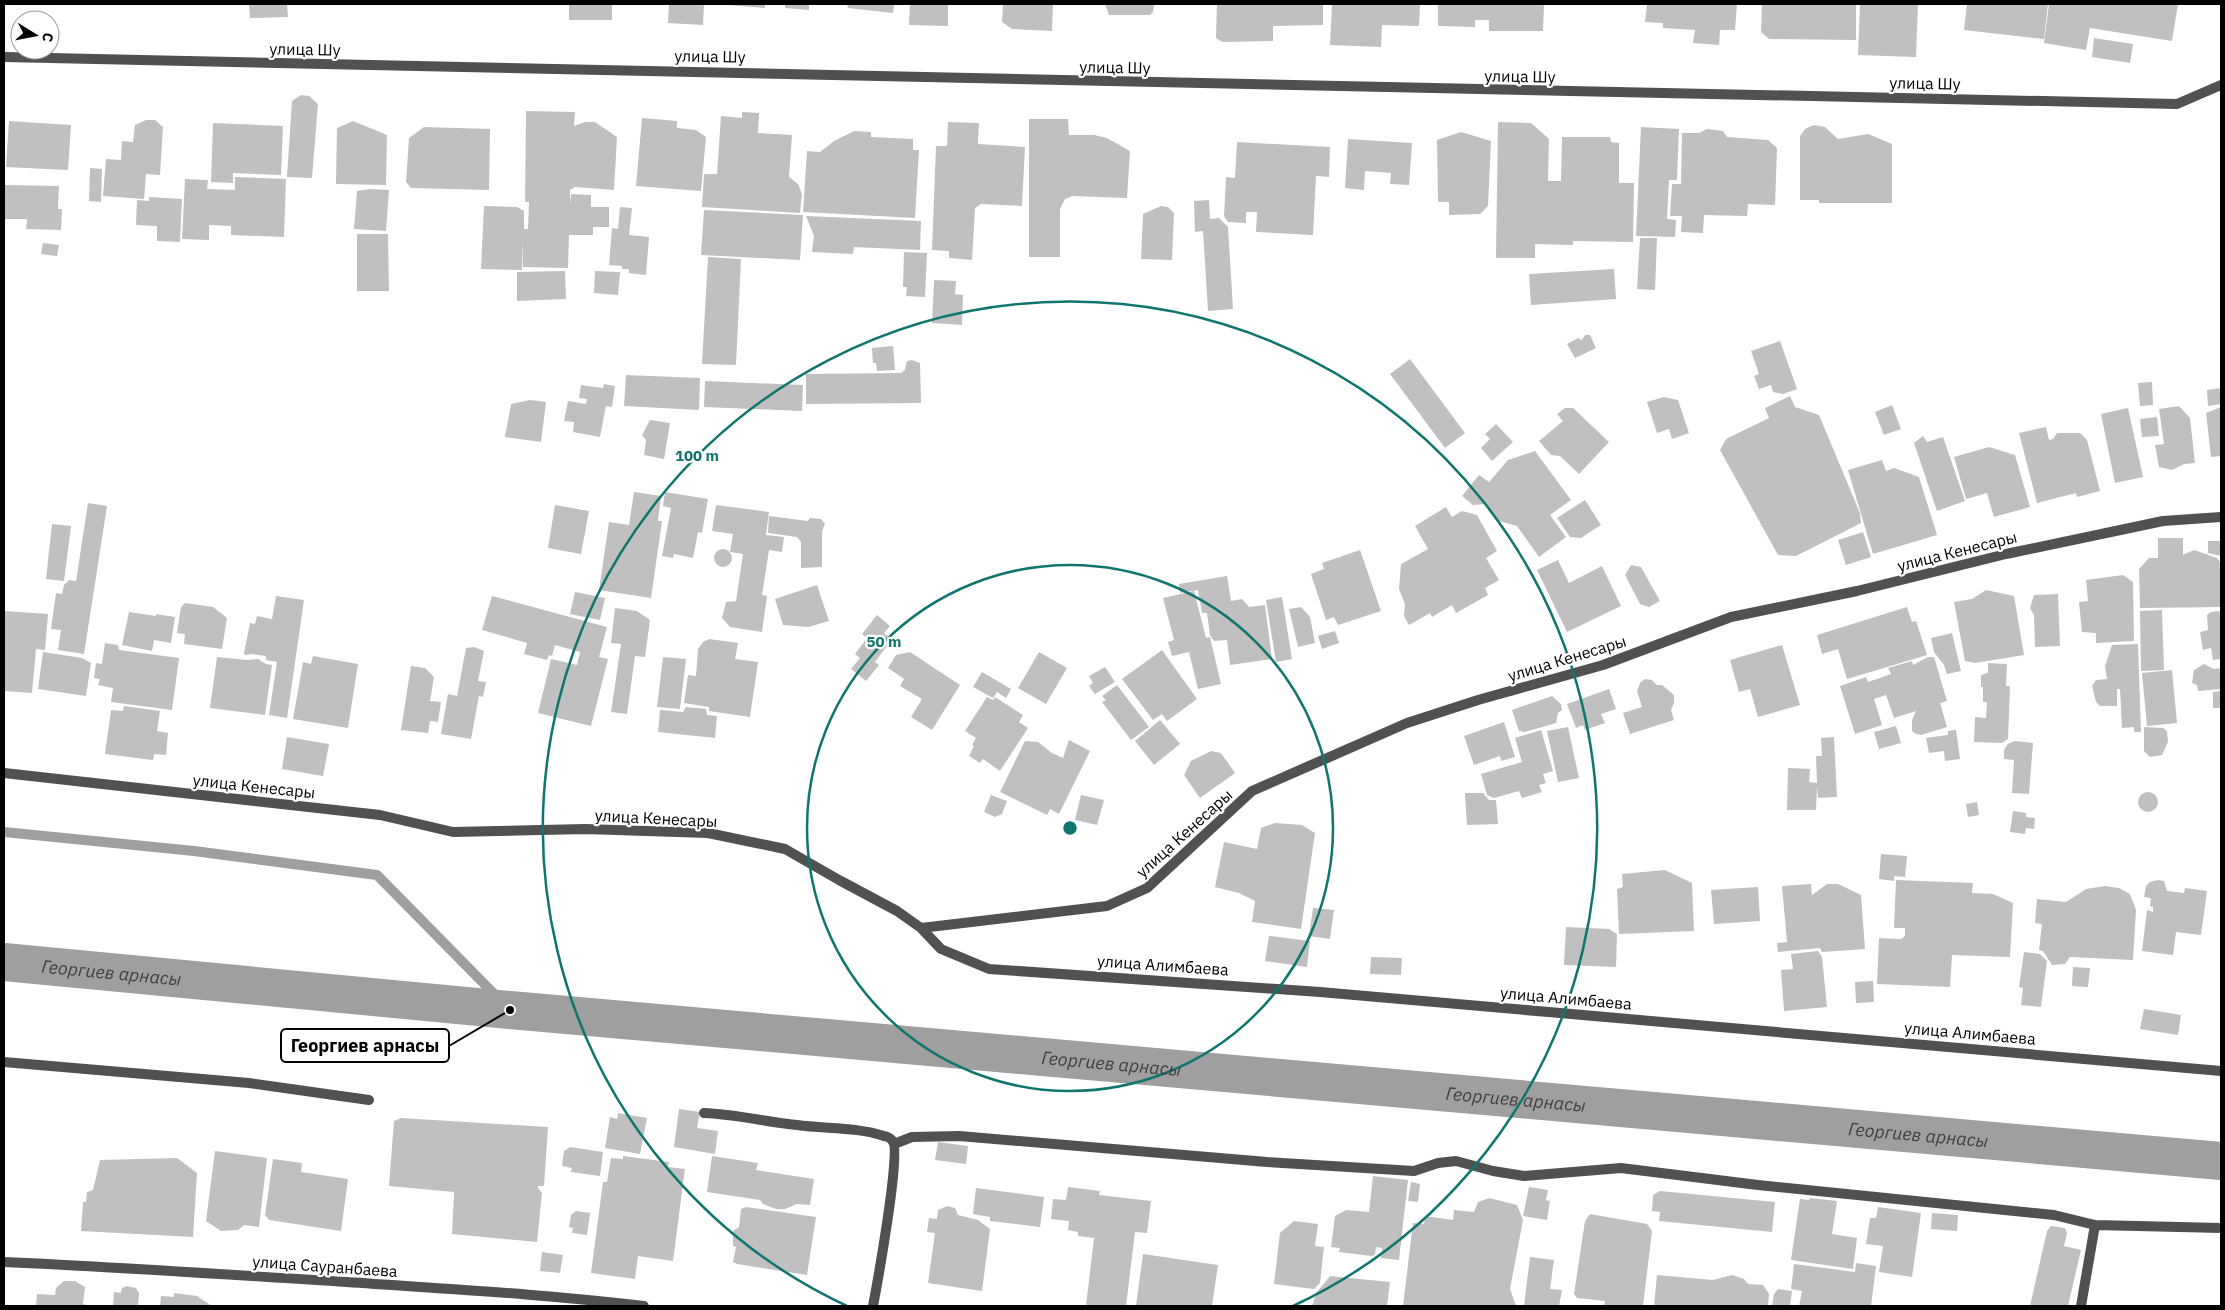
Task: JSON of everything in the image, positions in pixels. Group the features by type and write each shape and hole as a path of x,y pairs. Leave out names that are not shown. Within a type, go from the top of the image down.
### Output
{"street":[{"name":"улица Шу","path":"4,57 2177,104 2221,85"},
{"name":"улица Кенесары","path":"4,773 380,815 453,832 585,829 708,833 785,849 897,911 921,928 1107,906 1147,888 1252,792 1407,722 1603,665 1731,618 1857,591 2006,554 2154,523 2221,516"},
{"name":"улица Алимбаева","path":"921,928 941,949 989,969 1320,992 2221,1071"},
{"path":"4,1062 249,1082 369,1100"},
{"path":"704,1112 734,1114 795,1125 886,1136 894,1144 896,1148 892,1185 873,1306"},
{"path":"894,1144 912,1138 959,1136 1267,1162 1414,1171 1438,1163 1456,1161 1493,1171 1524,1176 1621,1168 1758,1186 2054,1215 2095,1225 2221,1228"},
{"path":"2081,1306 2095,1225"},
{"name":"улица Сауранбаева","path":"4,1262 380,1284 591,1300 644,1306"}],"building":[{"path":"249,4 287,4 288,17 250,18"},
{"path":"569,4 612,4 612,20 569,20"},
{"path":"669,4 704,4 703,25 668,23"},
{"path":"716,4 765,4 765,8"},
{"path":"785,4 809,4 809,10 785,8"},
{"path":"847,4 894,4 893,13 848,8"},
{"path":"910,4 948,4 948,26 909,25"},
{"path":"1003,4 1053,4 1052,31 1012,29 1002,22"},
{"path":"1105,4 1154,4 1153,12 1150,15 1109,15"},
{"path":"1217,4 1323,4 1323,25 1273,26 1273,41 1222,42 1216,38"},
{"path":"1332,4 1420,4 1419,26 1382,25 1381,47 1330,45"},
{"path":"1438,4 1544,4 1543,31 1489,31 1489,20 1475,20 1475,27 1438,26"},
{"path":"1647,4 1737,4 1735,30 1720,30 1719,45 1693,43 1695,30 1663,28 1663,23 1645,22"},
{"path":"1762,4 1856,4 1856,40 1769,39 1761,32"},
{"path":"1860,4 1918,4 1916,57 1858,55"},
{"path":"1967,4 2048,4 2044,39 1964,30"},
{"path":"2049,4 2178,4 2172,41 2090,28 2086,50 2044,43"},
{"path":"2094,38 2133,44 2130,63 2092,57"},
{"path":"301,95 309,96 318,104 312,178 287,177 292,101"},
{"path":"526,111 575,112 574,126 585,122 595,122 617,137 614,190 575,187 570,190 570,205 571,194 591,195 591,207 609,207 609,227 593,227 593,235 569,235 568,268 523,267 523,240 522,270 481,269 484,206 517,207 524,211 524,229 528,229 529,202 525,202"},
{"path":"742,112 759,113 758,133 792,135 789,177 798,184 802,194 800,213 702,207 704,174 717,174 721,116 742,118"},
{"path":"642,118 677,121 677,128 696,130 706,137 701,191 636,186"},
{"path":"1029,119 1068,119 1069,135 1094,135 1107,138 1130,151 1127,198 1072,196 1065,199 1060,209 1060,257 1029,257"},
{"path":"146,120 155,120 163,127 160,175 146,174 144,199 103,196 106,159 121,160 122,141 133,142 135,125"},
{"path":"9,121 71,125 68,170 6,167"},
{"path":"353,121 387,135 386,185 336,184 337,128"},
{"path":"948,122 979,123 978,144 1025,147 1022,206 981,204 975,208 972,260 949,258 949,251 932,250 936,146 947,146"},
{"path":"1498,122 1531,123 1549,139 1548,181 1561,181 1562,137 1610,137 1611,142 1619,143 1619,183 1634,183 1633,242 1573,241 1573,245 1535,244 1535,258 1496,258"},
{"path":"213,123 283,126 281,175 233,173 233,183 211,182"},
{"path":"1814,125 1825,127 1838,139 1868,134 1892,144 1892,203 1819,203 1819,200 1800,200 1800,136 1805,129"},
{"path":"424,127 490,129 489,190 411,188 406,182 409,138"},
{"path":"1641,127 1679,129 1677,180 1669,180 1667,219 1676,220 1675,237 1636,236"},
{"path":"1707,129 1723,131 1727,137 1768,140 1777,148 1775,205 1748,204 1747,216 1704,215 1703,233 1681,232 1682,216 1670,216 1672,184 1681,184 1682,133 1699,133"},
{"path":"854,131 871,132 871,137 913,139 913,150 919,150 915,218 803,212 807,151 820,152 834,141"},
{"path":"1461,132 1491,141 1488,206 1480,214 1449,215 1449,202 1438,202 1437,140"},
{"path":"1348,139 1412,143 1409,185 1390,184 1391,173 1365,171 1364,190 1345,188"},
{"path":"1237,142 1330,147 1329,177 1316,176 1313,235 1256,232 1257,212 1246,212 1246,223 1228,222 1224,216 1226,177 1235,178"},
{"path":"90,168 102,169 101,202 89,201"},
{"path":"235,177 286,179 284,237 231,235 231,226 209,225 209,240 182,239 185,179 208,180 207,189 235,190"},
{"path":"4,185 59,186 58,209 62,209 61,230 26,229 27,219 4,219"},
{"path":"370,189 389,190 386,231 354,229 357,191"},
{"path":"149,197 182,199 180,242 157,241 157,226 136,225 137,200 149,201"},
{"path":"1209,200 1210,219 1219,218 1228,227 1233,309 1208,311 1203,231 1195,232 1194,201"},
{"path":"1161,206 1168,207 1174,213 1172,260 1141,259 1143,214"},
{"path":"620,207 632,208 629,235 649,237 646,275 629,273 629,269 622,269 622,266 609,265 612,228 618,229"},
{"path":"704,210 803,215 800,260 701,255"},
{"path":"806,216 921,221 920,250 854,247 853,254 812,252 814,236"},
{"path":"357,234 388,234 389,291 357,291"},
{"path":"1640,238 1657,238 1655,290 1637,289"},
{"path":"43,243 59,245 57,256 41,254"},
{"path":"904,252 927,253 925,297 906,296 907,287 903,287"},
{"path":"708,257 741,259 736,365 702,364"},
{"path":"1614,269 1616,299 1531,305 1529,274"},
{"path":"565,271 566,299 517,301 517,272"},
{"path":"595,271 620,272 618,295 594,293"},
{"path":"934,280 956,281 955,294 963,295 962,325 932,323"},
{"path":"1585,335 1590,335 1596,348 1575,358 1567,344 1578,338 1582,340"},
{"path":"1780,341 1797,389 1783,394 1773,392 1771,385 1759,389 1754,376 1759,374 1751,351"},
{"path":"893,346 895,370 877,371 876,363 873,363 872,348"},
{"path":"1410,359 1465,433 1445,448 1390,374"},
{"path":"912,360 920,363 921,403 806,404 806,374 901,373 905,370 907,361"},
{"path":"626,375 700,378 699,410 624,406"},
{"path":"705,381 803,385 802,411 704,407"},
{"path":"2152,382 2153,405 2140,406 2138,383"},
{"path":"604,384 615,386 612,407 606,406 600,437 573,432 574,422 564,421 568,401 586,404 587,399 579,398 581,385 603,388"},
{"path":"2221,388 2221,404 2208,406 2207,390"},
{"path":"1790,396 1795,407 1819,415 1860,513 1861,523 1796,556 1778,555 1720,450 1726,439 1769,418 1765,408"},
{"path":"1664,397 1678,400 1689,433 1672,439 1669,429 1657,433 1647,402"},
{"path":"530,400 546,402 541,442 505,437 511,404"},
{"path":"1892,405 1901,429 1884,435 1875,412"},
{"path":"2179,406 2190,418 2195,463 2184,464 2172,470 2159,467 2155,445 2164,444 2159,409"},
{"path":"2221,407 2221,456 2211,457 2206,413"},
{"path":"1565,408 1573,408 1609,442 1579,474 1560,456 1551,455 1539,441 1563,421 1557,414"},
{"path":"2128,408 2143,477 2115,483 2101,414"},
{"path":"2157,417 2159,436 2142,437 2140,419"},
{"path":"650,420 670,423 664,459 644,455 646,440 642,435"},
{"path":"1496,424 1513,442 1492,461 1481,448 1490,439 1485,434"},
{"path":"2046,427 2049,440 2053,439 2057,433 2080,433 2087,440 2100,491 2077,497 2076,493 2037,503 2019,433"},
{"path":"1923,436 1927,442 1943,437 1965,501 1937,511 1914,443"},
{"path":"1989,447 2015,455 2030,507 1994,517 1987,493 1966,499 1954,457"},
{"path":"1535,451 1571,500 1550,515 1566,537 1539,557 1517,526 1499,521 1485,504 1473,505 1462,496 1479,475 1489,482 1508,460"},
{"path":"1882,460 1886,471 1894,468 1919,477 1937,535 1873,554 1848,470"},
{"path":"634,492 661,496 658,521 662,521 651,598 599,590 609,522 629,525"},
{"path":"665,492 708,499 702,533 698,532 693,558 674,554 673,558 662,556 671,508 663,506"},
{"path":"1585,500 1601,525 1581,538 1570,537 1557,518"},
{"path":"88,503 107,506 84,654 58,650 61,630 51,629 56,593 62,594 64,585 69,580 76,581"},
{"path":"555,505 589,511 581,554 548,548"},
{"path":"716,505 769,512 766,535 784,537 782,552 769,550 762,595 767,596 762,632 730,627 722,618 726,602 736,601 743,554 730,552 733,534 712,531"},
{"path":"1446,507 1452,517 1462,511 1477,515 1497,551 1486,558 1499,580 1485,588 1488,595 1456,613 1452,605 1432,617 1430,613 1409,625 1404,616 1405,604 1399,589 1401,564 1428,549 1415,526"},
{"path":"769,516 808,521 810,518 821,519 825,524 822,531 822,567 801,568 801,542 797,537 768,533"},
{"path":"52,524 71,526 64,581 46,579"},
{"path":"1863,532 1871,557 1846,565 1838,540"},
{"path":"2158,538 2183,538 2183,555 2194,550 2217,558 2221,563 2221,607 2140,608 2139,569 2149,558 2158,558"},
{"path":"2208,541 2221,541 2221,556 2208,553"},
{"path":"719,549 727,549 732,554 730,565 719,567 714,562 714,554"},
{"path":"1360,550 1381,611 1338,625 1334,617 1326,620 1311,574 1324,569 1322,563"},
{"path":"1558,560 1569,583 1602,566 1621,606 1567,632 1537,570"},
{"path":"1631,565 1641,567 1660,601 1649,607 1640,604 1625,575"},
{"path":"2123,575 2133,582 2134,641 2096,643 2096,633 2082,632 2079,602 2088,601 2086,580"},
{"path":"1227,576 1231,601 1242,599 1249,607 1265,605 1272,659 1230,665 1227,640 1214,641 1210,635 1207,613 1202,613 1198,590 1180,593 1179,584"},
{"path":"817,585 829,621 808,627 783,625 775,599"},
{"path":"1986,590 2014,596 2024,655 1975,663 1965,661 1954,602 1972,599"},
{"path":"1194,591 1206,638 1210,637 1221,684 1198,689 1189,652 1172,656 1168,642 1174,640 1163,598"},
{"path":"575,592 605,598 600,620 570,614"},
{"path":"2058,594 2060,646 2035,647 2034,615 2030,608 2034,595"},
{"path":"276,596 304,600 287,718 269,715 277,662 266,660 266,656 245,655 244,653 250,623 255,624 257,616 272,619"},
{"path":"492,596 607,627 599,657 608,659 591,726 538,713 551,659 577,665 580,652 555,645 552,656 549,655 547,660 524,654 527,643 482,630"},
{"path":"1282,597 1292,659 1276,662 1266,600"},
{"path":"185,603 213,607 227,618 222,649 184,644 185,634 177,633 181,607"},
{"path":"1301,607 1310,617 1315,643 1298,647 1289,609"},
{"path":"1907,607 1912,622 1916,621 1927,655 1847,679 1838,649 1822,654 1817,635"},
{"path":"615,608 637,611 650,620 645,657 635,656 627,714 611,712 621,644 611,643"},
{"path":"2162,610 2164,670 2141,671 2140,611"},
{"path":"4,611 48,614 45,650 36,649 32,693 4,691"},
{"path":"2218,611 2221,612 2221,659 2213,660 2211,648 2203,650 2200,632 2208,630 2207,615"},
{"path":"129,612 175,617 171,643 154,640 152,651 122,645"},
{"path":"877,615 890,626 884,633 892,639 875,662 879,665 866,681 851,669 860,658 855,654 867,638 862,634"},
{"path":"1335,631 1339,643 1322,649 1318,636"},
{"path":"1952,633 1961,671 1947,674 1944,665 1934,652 1931,638"},
{"path":"709,639 738,643 735,659 758,662 750,717 709,711 709,707 684,703 688,675 696,676 698,649 703,642"},
{"path":"105,643 118,645 119,650 179,658 172,710 111,702 113,688 98,685 100,679 94,678 96,663 102,664"},
{"path":"2138,644 2141,732 2134,732 2134,727 2122,728 2120,689 2117,689 2117,706 2100,706 2096,702 2092,686 2096,680 2107,679 2105,666 2112,645"},
{"path":"1782,645 1800,705 1758,717 1750,689 1739,692 1730,660"},
{"path":"474,647 484,651 478,681 486,682 483,697 479,696 471,739 441,734 448,694 457,696 466,648"},
{"path":"1162,650 1197,699 1167,721 1162,714 1153,720 1122,679"},
{"path":"43,652 82,658 91,663 86,696 38,689"},
{"path":"910,652 960,685 932,730 911,717 922,699 900,686 904,679 888,668 896,655"},
{"path":"1039,652 1067,668 1046,704 1018,688"},
{"path":"313,656 358,664 348,728 293,719 303,662 311,664"},
{"path":"217,657 247,660 258,659 272,665 265,715 210,708"},
{"path":"663,657 686,659 680,709 657,707"},
{"path":"1928,657 1934,657 1947,701 1940,703 1947,727 1921,735 1916,734 1912,731 1912,720 1916,711 1894,718 1886,695 1874,699 1882,725 1855,734 1840,686 1866,677 1868,682 1891,674 1888,668 1912,661 1913,665"},
{"path":"1988,663 2007,664 2006,686 2010,686 2008,739 2002,743 1974,742 1975,717 1986,718 1987,702 1983,702 1981,675 1988,673"},
{"path":"2204,664 2214,669 2221,668 2221,689 2198,691 2197,685 2192,683 2194,670"},
{"path":"411,666 425,668 434,677 430,701 441,702 438,722 430,721 428,733 401,730"},
{"path":"1105,667 1115,682 1095,694 1089,686 1093,683 1089,676"},
{"path":"2172,670 2177,723 2147,726 2142,673"},
{"path":"982,672 1011,689 1006,698 997,692 993,698 973,687"},
{"path":"1645,679 1652,680 1657,685 1662,685 1674,695 1674,703 1671,710 1674,720 1630,734 1623,713 1642,707 1637,691 1640,683"},
{"path":"1117,685 1149,727 1131,740 1102,702 1106,700 1102,696"},
{"path":"1609,689 1616,709 1601,714 1605,723 1585,730 1583,725 1576,728 1567,704"},
{"path":"2221,691 2221,708 2213,708 2213,692"},
{"path":"1552,696 1561,704 1562,710 1558,713 1556,723 1525,732 1519,731 1512,710"},
{"path":"987,697 993,700 995,697 1023,715 1019,722 1028,728 1000,771 983,759 980,763 969,756 976,738 965,731"},
{"path":"124,706 160,711 157,731 168,733 166,755 154,754 153,760 105,754 111,710 123,711"},
{"path":"686,707 706,709 707,715 717,716 715,738 658,732 660,710 683,712"},
{"path":"1160,720 1180,744 1154,765 1135,741"},
{"path":"1504,722 1515,757 1501,761 1500,756 1474,765 1464,736"},
{"path":"1896,726 1901,743 1879,749 1874,732"},
{"path":"1568,727 1579,778 1558,782 1547,731"},
{"path":"2144,727 2163,728 2167,731 2168,742 2162,755 2150,757 2144,751"},
{"path":"1541,730 1553,771 1543,774 1546,783 1539,785 1542,792 1522,798 1519,791 1494,798 1487,795 1481,774 1522,762 1515,738"},
{"path":"1956,730 1960,759 1945,761 1944,751 1929,753 1926,738 1948,735 1948,731"},
{"path":"287,737 329,744 323,776 282,769"},
{"path":"1834,737 1837,797 1818,798 1817,786 1816,810 1787,810 1788,768 1810,769 1809,782 1817,783 1816,756 1822,756 1821,738"},
{"path":"1069,740 1090,751 1059,814 1050,809 1047,815 1000,792 1025,741 1038,742 1052,753 1063,758"},
{"path":"2015,741 2033,743 2029,794 2012,793 2014,760 2004,759 2004,750 2008,744"},
{"path":"1211,751 1221,753 1235,773 1200,798 1184,775 1191,761"},
{"path":"2144,792 2152,792 2158,798 2158,806 2152,812 2144,812 2138,806 2138,798"},
{"path":"1465,793 1483,793 1489,800 1496,800 1498,824 1467,825"},
{"path":"991,795 1007,801 1002,814 995,817 984,812"},
{"path":"1081,795 1104,800 1097,825 1075,820"},
{"path":"1977,802 1979,815 1968,817 1966,804"},
{"path":"2013,811 2026,813 2026,817 2035,818 2034,829 2026,828 2025,834 2010,832"},
{"path":"1275,823 1302,825 1315,833 1301,929 1252,922 1255,901 1239,893 1215,887 1224,842 1257,849 1261,828"},
{"path":"1881,854 1907,856 1905,877 1894,876 1894,881 1879,879"},
{"path":"1665,870 1692,883 1694,931 1619,934 1617,889 1623,887 1622,874"},
{"path":"1896,880 1973,883 1972,893 1993,894 2013,903 2010,957 1952,955 1950,987 1877,984 1879,938 1901,939 1905,936 1905,928 1894,928"},
{"path":"2164,881 2167,891 2184,893 2185,888 2207,891 2201,935 2176,932 2173,955 2142,951 2147,910 2153,912 2153,907 2150,906 2151,898 2144,897 2146,886 2150,882"},
{"path":"1811,884 1812,895 1827,884 1838,884 1861,895 1865,949 1822,952 1820,948 1778,952 1777,943 1787,942 1782,886"},
{"path":"2105,886 2119,888 2130,894 2136,910 2133,960 2070,957 2065,964 2052,965 2043,951 2039,950 2042,924 2035,923 2037,899 2066,902 2086,889"},
{"path":"1758,887 1760,921 1714,924 1711,890"},
{"path":"1313,908 1334,910 1330,939 1309,936"},
{"path":"1566,927 1609,929 1617,934 1616,967 1564,965"},
{"path":"1269,936 1310,941 1307,967 1265,961"},
{"path":"1818,951 1822,957 1827,1007 1784,1011 1781,970 1793,969 1791,954"},
{"path":"2024,952 2040,954 2047,961 2041,1007 2021,1005 2023,988 2019,987"},
{"path":"1371,957 1402,958 1401,975 1370,974"},
{"path":"2073,967 2090,968 2088,987 2072,986"},
{"path":"1873,981 1874,1002 1856,1003 1855,982"},
{"path":"2144,1009 2181,1015 2178,1035 2140,1029"},
{"path":"679,1109 700,1112 697,1128 718,1131 715,1154 674,1147"},
{"path":"618,1113 647,1118 640,1154 605,1148 610,1117 617,1119"},
{"path":"401,1118 548,1127 544,1186 538,1186 542,1193 537,1242 452,1234 454,1192 389,1186 394,1121"},
{"path":"938,1142 968,1146 966,1164 935,1160"},
{"path":"570,1147 603,1152 600,1176 571,1172 572,1168 562,1166 564,1151"},
{"path":"215,1151 267,1158 259,1227 244,1225 238,1230 221,1231 206,1221"},
{"path":"623,1156 669,1162 668,1167 685,1169 673,1261 638,1256 635,1279 591,1273 603,1182 607,1182 611,1158 623,1159"},
{"path":"712,1156 758,1163 756,1170 814,1179 810,1205 797,1204 785,1209 776,1209 763,1204 760,1200 707,1192"},
{"path":"177,1158 197,1173 193,1237 81,1231 83,1202 86,1202 87,1192 93,1190 100,1160"},
{"path":"273,1159 302,1163 301,1172 348,1179 341,1231 269,1220 265,1215"},
{"path":"1373,1176 1408,1180 1399,1260 1381,1258 1382,1248 1376,1247 1375,1255 1371,1256 1339,1252 1340,1248 1331,1247 1335,1216 1346,1210 1369,1212"},
{"path":"1411,1182 1420,1184 1418,1202 1408,1201"},
{"path":"1068,1187 1100,1191 1099,1195 1151,1201 1147,1233 1135,1232 1126,1306 1086,1306 1094,1238 1078,1236 1078,1232 1068,1230 1069,1221 1051,1219 1053,1199 1066,1200"},
{"path":"1529,1187 1548,1190 1546,1200 1550,1201 1547,1220 1523,1216"},
{"path":"976,1188 1044,1197 1040,1227 990,1221 990,1217 973,1214"},
{"path":"1660,1191 1775,1202 1772,1232 1659,1221 1660,1212 1652,1211 1653,1195"},
{"path":"1489,1198 1517,1205 1523,1220 1510,1289 1516,1306 1403,1306 1413,1223 1424,1224 1425,1216 1453,1220 1454,1210 1474,1212 1478,1202"},
{"path":"1810,1198 1837,1201 1832,1234 1857,1238 1853,1269 1791,1260 1800,1199 1809,1200"},
{"path":"947,1206 955,1208 958,1215 978,1220 990,1229 982,1291 928,1283 935,1233 927,1232 929,1218 937,1219 938,1210"},
{"path":"746,1207 816,1217 807,1275 733,1262 736,1247 733,1246 733,1231 739,1227 741,1209"},
{"path":"1878,1207 1921,1213 1912,1277 1879,1272 1883,1246 1866,1244 1870,1218 1876,1218"},
{"path":"576,1211 590,1213 587,1235 572,1233 573,1228 569,1227 571,1215"},
{"path":"1932,1213 1958,1215 1957,1231 1931,1229"},
{"path":"1590,1214 1647,1224 1652,1231 1643,1306 1604,1306 1605,1301 1577,1298 1574,1294 1585,1221"},
{"path":"1294,1221 1318,1224 1315,1246 1324,1247 1320,1283 1314,1289 1274,1284 1280,1233"},
{"path":"2051,1226 2065,1228 2067,1233 2064,1246 2081,1250 2068,1306 2030,1306 2047,1231"},
{"path":"542,1252 563,1255 560,1273 540,1271"},
{"path":"1143,1254 1218,1265 1212,1306 1136,1306"},
{"path":"1530,1257 1554,1260 1550,1289 1562,1290 1559,1306 1524,1306"},
{"path":"1856,1263 1876,1266 1871,1306 1799,1306 1802,1291 1791,1289 1794,1264 1855,1272"},
{"path":"1657,1275 1713,1280 1732,1275 1744,1279 1748,1284 1763,1285 1769,1294 1768,1306 1654,1306"},
{"path":"1330,1276 1390,1282 1387,1306 1312,1306 1317,1292"},
{"path":"64,1281 75,1281 85,1287 83,1304 89,1306 36,1306 37,1294 55,1295 56,1288"},
{"path":"127,1286 136,1288 139,1293 138,1306 113,1306 114,1292 121,1293 122,1288"},
{"path":"1778,1289 1792,1291 1790,1306 1772,1306 1774,1294"},
{"path":"174,1293 197,1296 212,1306 160,1306 161,1296 174,1297"}],"waterway":[{"path":"4,832 194,851 377,875 510,1010"},
{"name":"Георгиев арнасы","path":"4,962 510,1010 2221,1161"}],"place":[{"name":"Георгиев арнасы","path":"510,1010"}]}
